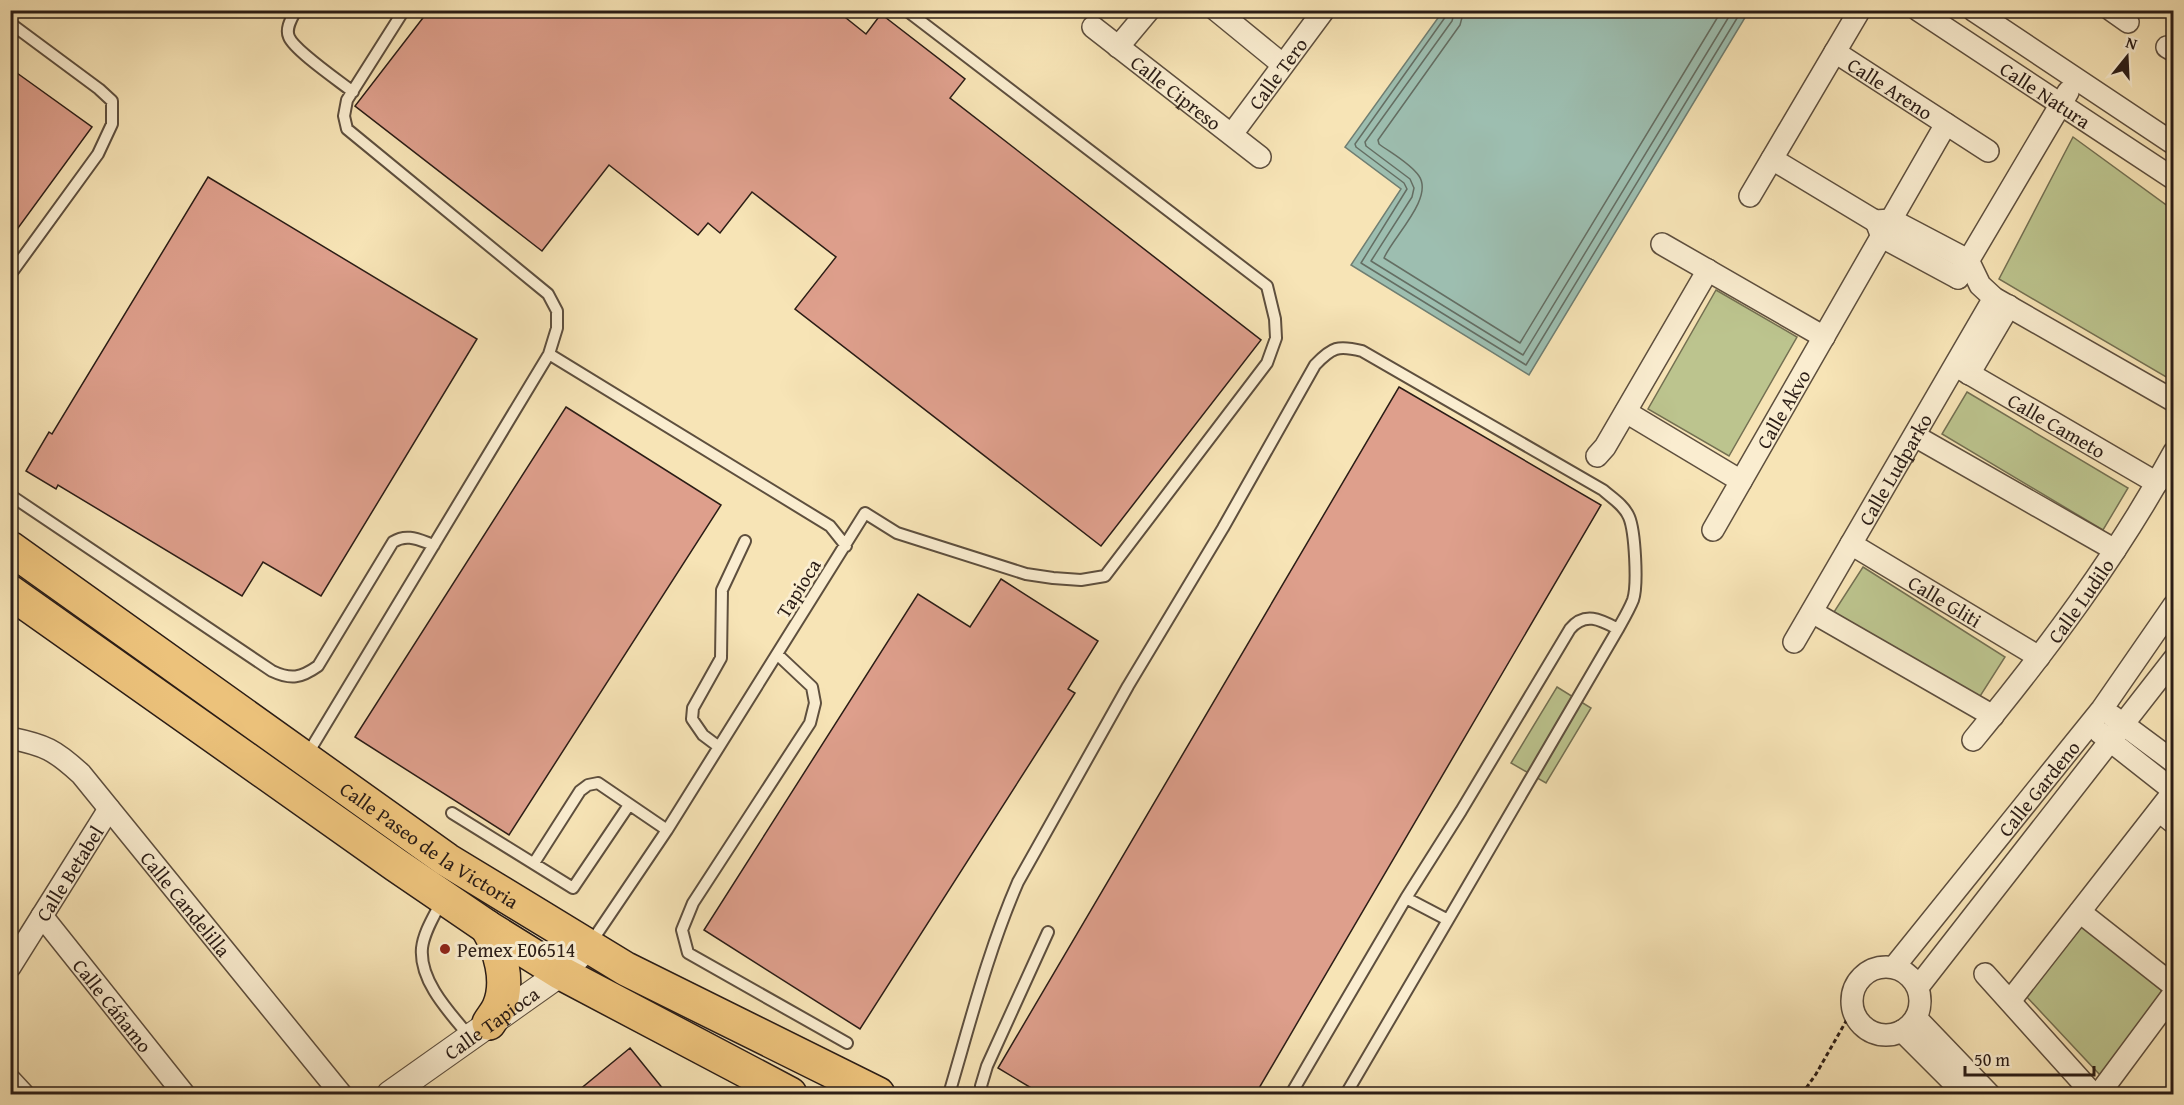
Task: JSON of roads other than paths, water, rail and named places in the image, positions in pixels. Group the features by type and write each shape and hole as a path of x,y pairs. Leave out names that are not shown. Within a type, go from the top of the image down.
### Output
{"main road":[{"name":"Calle Paseo de la Victoria","path":"10,548 447,860 636,974 878,1095"},
{"name":"Calle Paseo de la Victoria","path":"10,592 487,927 561,973 790,1095"},
{"path":"166,702 202,713 271,760 286,765 298,764 305,758"},
{"path":"479,1031 500,1005 502,989 502,967 498,945 487,927"}],"street":[{"path":"1118,47 1149,10"},
{"path":"1216,10 1282,64"},
{"name":"Calle Tero","path":"1232,134 1324,10"},
{"name":"Calle Natura","path":"1918,10 2174,179"},
{"name":"Calle Natura","path":"1973,10 2174,144"},
{"name":"Calle Areno","path":"1750,196 1858,13"},
{"name":"Calle Cipreso","path":"1093,27 1260,157"},
{"name":"Calle Areno","path":"1835,52 1989,151"},
{"path":"1967,271 2076,79"},
{"name":"Calle Areno","path":"1883,226 1946,124"},
{"path":"1772,159 1883,226 1967,271 1980,285 2002,302 2174,401"},
{"name":"Calle Akvo","path":"1713,530 1824,337 1883,226"},
{"path":"1662,244 1824,337"},
{"path":"1597,456 1626,412 1708,270"},
{"name":"Calle Ludparko","path":"1794,642 1915,436 1963,370 2002,302"},
{"name":"Calle Cameto","path":"1963,370 2157,483"},
{"path":"1626,412 1741,480"},
{"path":"1915,436 2115,550"},
{"name":"Calle Ludilo","path":"1973,740 2040,657 2115,550 2174,452"},
{"name":"Calle Gliti","path":"1851,544 2040,657"},
{"name":"Calle Gardeno","path":"1894,967 2096,716 2174,605"},
{"path":"1812,612 1993,716"},
{"name":"Calle Gardeno","path":"1918,987 2174,659"},
{"path":"2010,1001 2080,912 2166,817 2174,791 2117,733 2096,716"},
{"path":"2117,733 2174,762"},
{"name":"Calle Candelilla","path":"10,738 36,743 60,755 81,774 341,1095"},
{"name":"Calle Betabel","path":"10,967 109,809"},
{"path":"2080,912 2174,986"},
{"name":"Calle Cáñamo","path":"42,916 184,1095"},
{"name":"Calle Tapioca","path":"390,1095 561,973 588,946"},
{"path":"1894,967 1907,973 1918,987 1921,1001 1909,1025 1894,1034 1876,1034 1861,1024 1852,1009 1853,992 1861,976 1876,968 1894,967"},
{"path":"1984,974 2094,1095"},
{"path":"2099,1095 2174,993"},
{"path":"1909,1025 1965,1095"},
{"path":"1909,1025 1989,1095"},
{"path":"10,1080 22,1095"}],"lane":[{"path":"296,10 287,30 289,38 299,49 352,92"},
{"path":"305,758 549,354 557,328 557,311 548,294 347,129 344,116 347,100 404,10"},
{"name":"Tapioca","path":"588,946 667,830 865,513 897,533 1026,574 1053,579 1081,580 1105,576 1267,363 1276,338 1275,319 1267,286 906,10"},
{"path":"10,23 99,88 112,101 112,124 98,154 10,275"},
{"path":"949,1095 989,959 1018,882 1128,686 1223,528 1315,365 1329,351 1344,346 1362,351 1603,490 1621,505 1629,516 1636,563 1634,598 1618,629 1346,1095"},
{"path":"549,354 830,526 846,546"},
{"path":"10,495 283,677 304,676 318,666 393,542 401,537 411,537 434,545"},
{"path":"719,747 703,735 692,719 693,708 721,658 722,590 745,541"},
{"path":"1291,1095 1406,898 1570,629 1577,621 1590,619 1601,620 1618,629"},
{"path":"778,655 812,687 815,703 810,723 693,903 682,930 687,953 847,1043"},
{"path":"534,863 580,791 588,785 598,783 667,830"},
{"path":"452,813 573,888 629,805"},
{"path":"443,897 422,946 423,967 438,995 479,1031"},
{"path":"1406,898 1448,920"},
{"path":"983,1095 981,1086 987,1065 1048,932"}],"water":[{"path":"1443,11 1749,11 1529,375 1351,265 1401,189 1345,147"}],"place":[{"name":"Pemex E06514","path":"445,949"}]}
